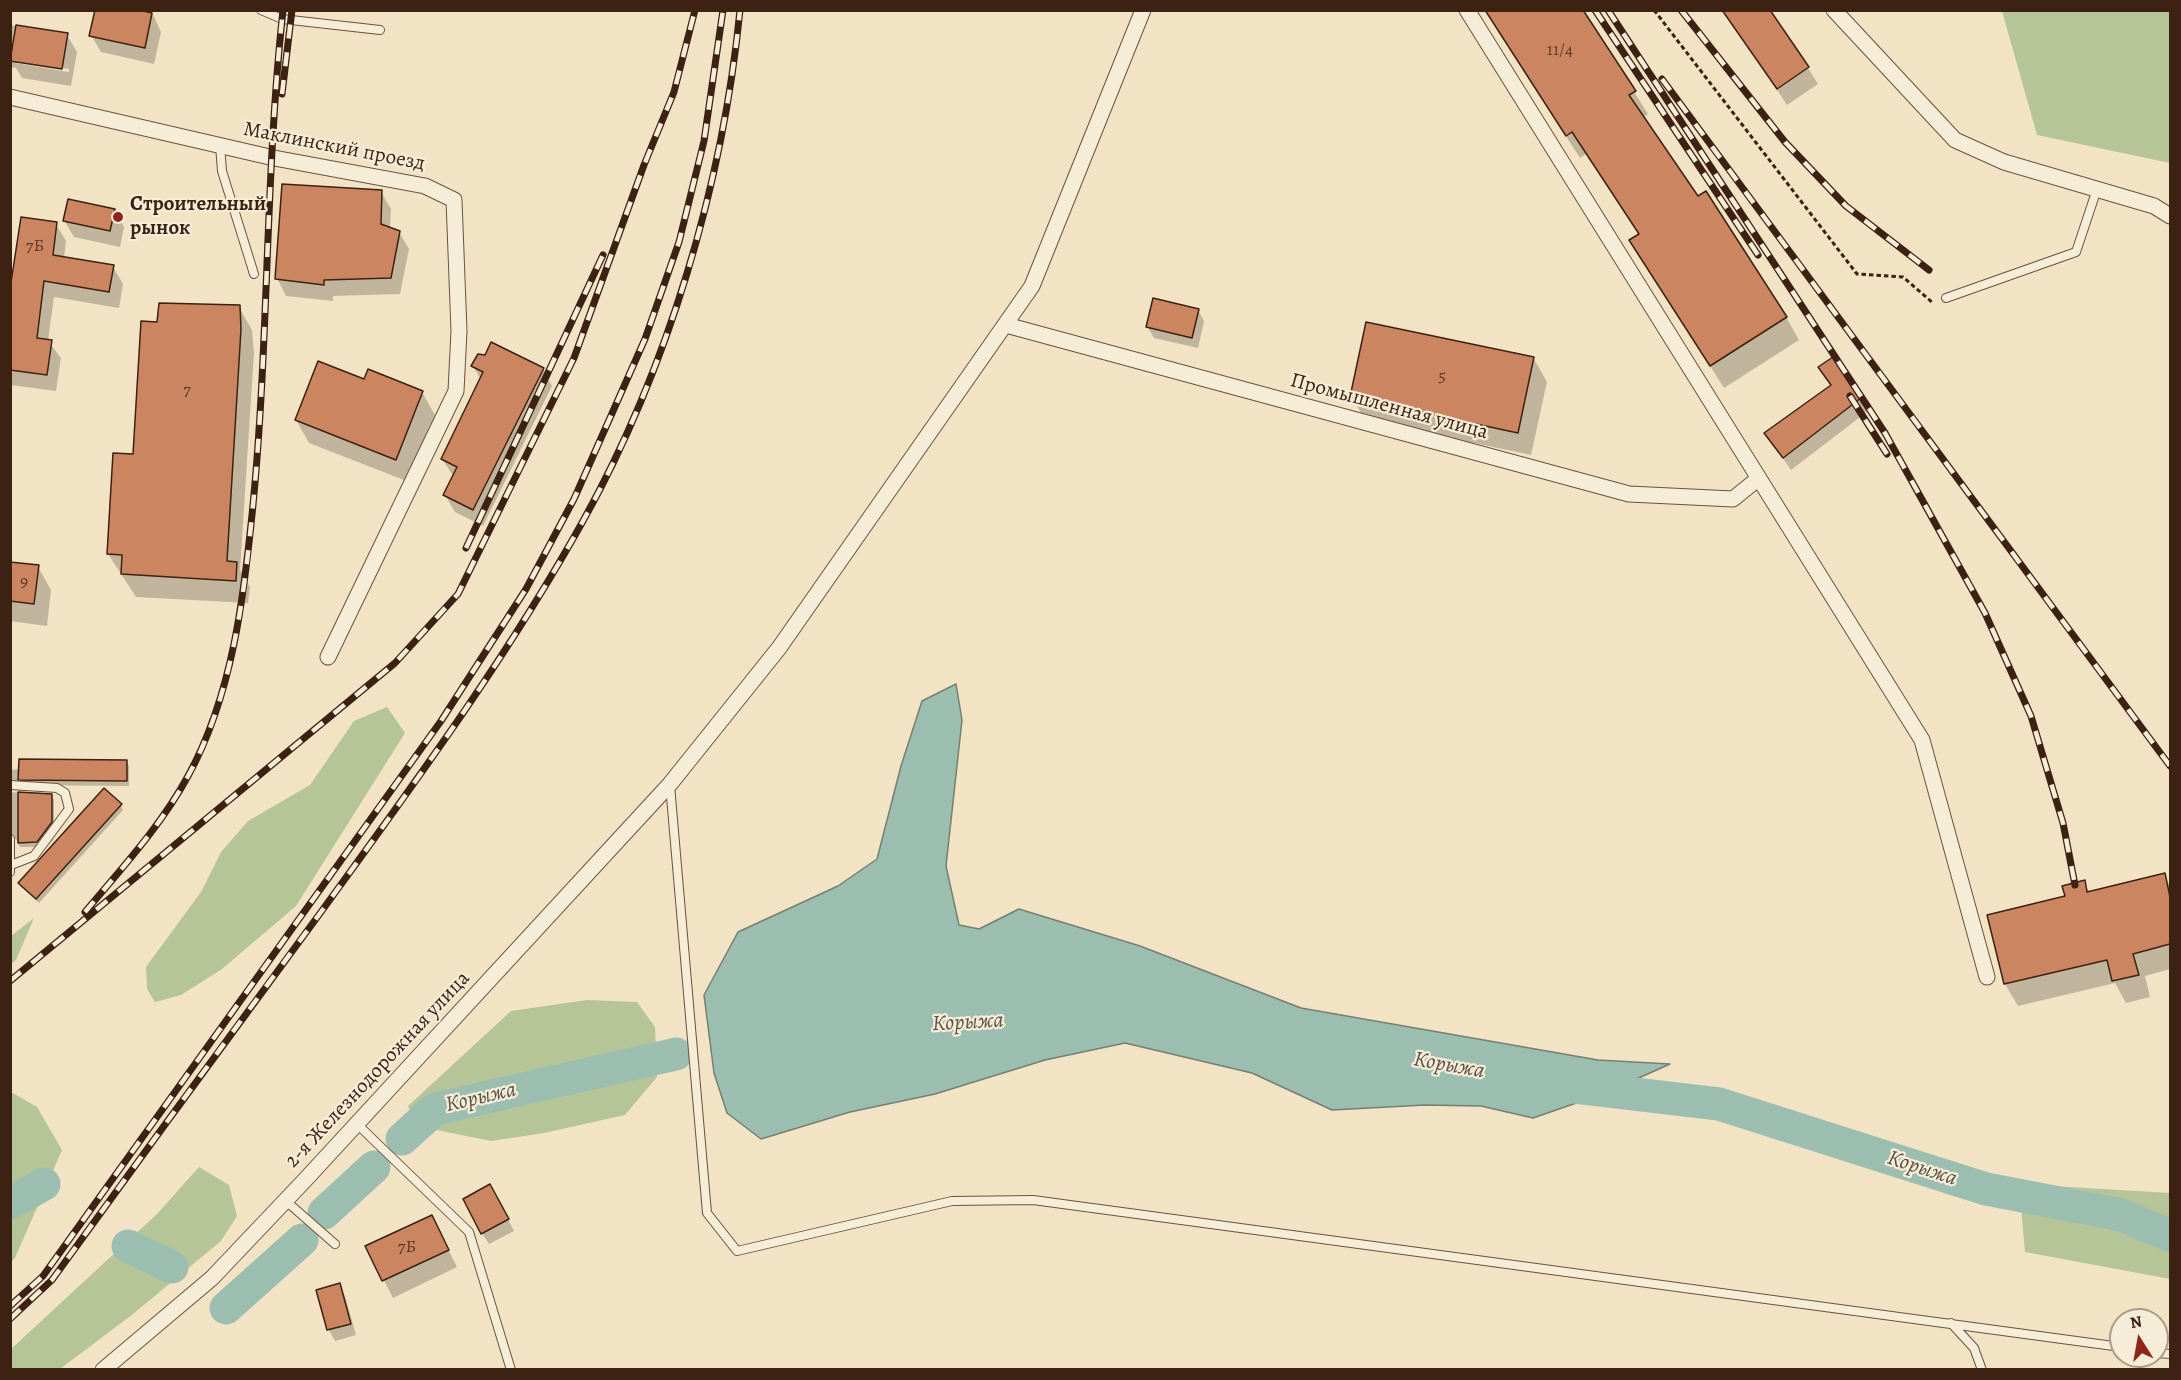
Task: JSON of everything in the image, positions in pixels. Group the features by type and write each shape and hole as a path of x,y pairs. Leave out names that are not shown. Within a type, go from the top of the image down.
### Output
{"street":[{"name":"2-я Железнодорожная улица","path":"103,1370 212,1278 286,1201 670,784 779,648 1032,286 1143,10"},
{"path":"1467,10 1922,740 1987,977"},
{"path":"1834,10 1954,140 2004,162 2154,206 2170,216"},
{"name":"Маклинский проезд","path":"10,97 273,158 425,186 454,200 459,332 456,391 328,657"},
{"name":"Промышленная улица","path":"1006,325 1629,494 1733,499 1759,478"}],"lane":[{"path":"261,10 282,19 380,30"},
{"path":"220,145 222,171 254,274"},
{"path":"1946,298 2076,252 2097,189"},
{"path":"670,784 707,1213 737,1251 952,1201 1033,1200 2109,1345"},
{"path":"10,785 57,788 65,793 69,809 34,856 11,865"},
{"path":"10,839 10,872"},
{"path":"357,1124 469,1232 511,1370"},
{"path":"286,1201 335,1244"},
{"path":"1951,1323 1974,1348 1982,1370"}],"path":[{"path":"1654,10 1857,274 1904,277 1936,305"}],"green space":[{"path":"2002,11 2170,11 2170,163 2037,135"},
{"path":"387,707 405,733 296,906 222,969 181,995 155,1002 147,989 146,967 201,892 221,852 248,821 310,785 354,721"},
{"path":"34,918 16,960 11,964 11,936"},
{"path":"587,1000 637,1002 655,1027 657,1077 625,1115 544,1133 491,1141 417,1126 408,1106 511,1011"},
{"path":"11,1092 37,1107 62,1150 15,1258 11,1262"},
{"path":"199,1167 229,1185 237,1216 221,1241 133,1314 60,1369 11,1369 11,1349 157,1214"},
{"path":"2019,1184 2170,1193 2170,1279 2025,1252"}],"water":[{"path":"956,684 962,720 946,866 959,925 979,929 1019,909 1140,946 1301,1008 1598,1060 1670,1064 1605,1093 1533,1118 1481,1106 1425,1105 1332,1110 1252,1073 1125,1043 1045,1060 935,1094 850,1112 761,1139 727,1113 714,1073 704,995 738,932 838,886 877,859 901,766 922,701"}],"building":[{"path":"95,10 139,10 152,13 145,48 89,36"},
{"path":"1485,10 1583,10 1636,91 1629,95 1698,196 1706,191 1787,317 1710,366 1629,240 1639,234 1572,132 1566,136"},
{"path":"1722,10 1770,10 1809,67 1777,89"},
{"path":"16,25 68,33 62,69 10,61"},
{"path":"282,184 382,190 381,224 400,231 391,278 324,280 324,285 275,279"},
{"path":"68,199 115,209 110,231 63,221"},
{"path":"21,217 57,222 53,255 114,265 109,292 44,281 37,338 52,340 47,375 10,370 10,289"},
{"path":"1153,298 1199,309 1192,338 1146,327"},
{"path":"159,303 240,305 241,329 227,561 237,562 236,581 121,574 122,555 107,554 113,453 133,454 141,321 157,322"},
{"path":"1366,322 1534,357 1518,433 1350,397"},
{"path":"491,342 544,368 473,510 443,495 457,467 441,459 483,372 471,366 478,354 485,355"},
{"path":"1833,357 1861,398 1783,458 1764,433 1831,385 1818,367"},
{"path":"318,361 364,379 368,369 423,391 396,460 295,420"},
{"path":"10,562 39,565 34,604 10,601"},
{"path":"19,759 127,760 127,781 18,780"},
{"path":"104,788 122,804 36,899 18,883"},
{"path":"18,792 52,794 52,822 37,842 18,843"},
{"path":"2165,873 2170,897 2170,944 2133,954 2139,975 2112,981 2107,960 2004,984 1987,915 2065,896 2062,886 2085,880 2087,892"},
{"path":"490,1184 509,1219 481,1234 463,1199"},
{"path":"432,1215 449,1250 382,1281 365,1246"},
{"path":"340,1283 351,1324 327,1330 316,1290"}],"waterway":[{"name":"Корыжа","path":"402,1139 435,1109 676,1054"},
{"name":"Корыжа","path":"1566,1086 1719,1104 1986,1189 2122,1215 2170,1236"},
{"name":"Корыжа","path":"324,1213 374,1167"},
{"name":"Корыжа","path":"10,1203 44,1184"},
{"name":"Корыжа","path":"226,1308 302,1240"},
{"name":"Корыжа","path":"128,1246 172,1267"}],"railway":[{"path":"85,912 153,830 188,776 216,712 234,644 245,574 258,443 273,134 283,10"},
{"path":"282,94 292,10"},
{"path":"10,981 395,663 458,594 574,358 644,165 674,92 695,10"},
{"path":"10,1306 43,1276 441,721 526,589 574,499 645,339 679,242 704,141 723,10"},
{"path":"10,1319 52,1280 390,817 523,622 583,521 641,401 666,338 687,273 720,142 732,76 740,10"},
{"path":"1595,10 1758,255"},
{"path":"1608,10 1885,433 1985,613 2031,716 2063,823 2075,885"},
{"path":"1681,10 1785,142 1846,206 1929,270"},
{"path":"1662,79 2170,766"},
{"path":"466,548 603,255"},
{"path":"1850,396 1887,454"}],"place":[{"name":"Строительный рынок","path":"118,217"}]}
